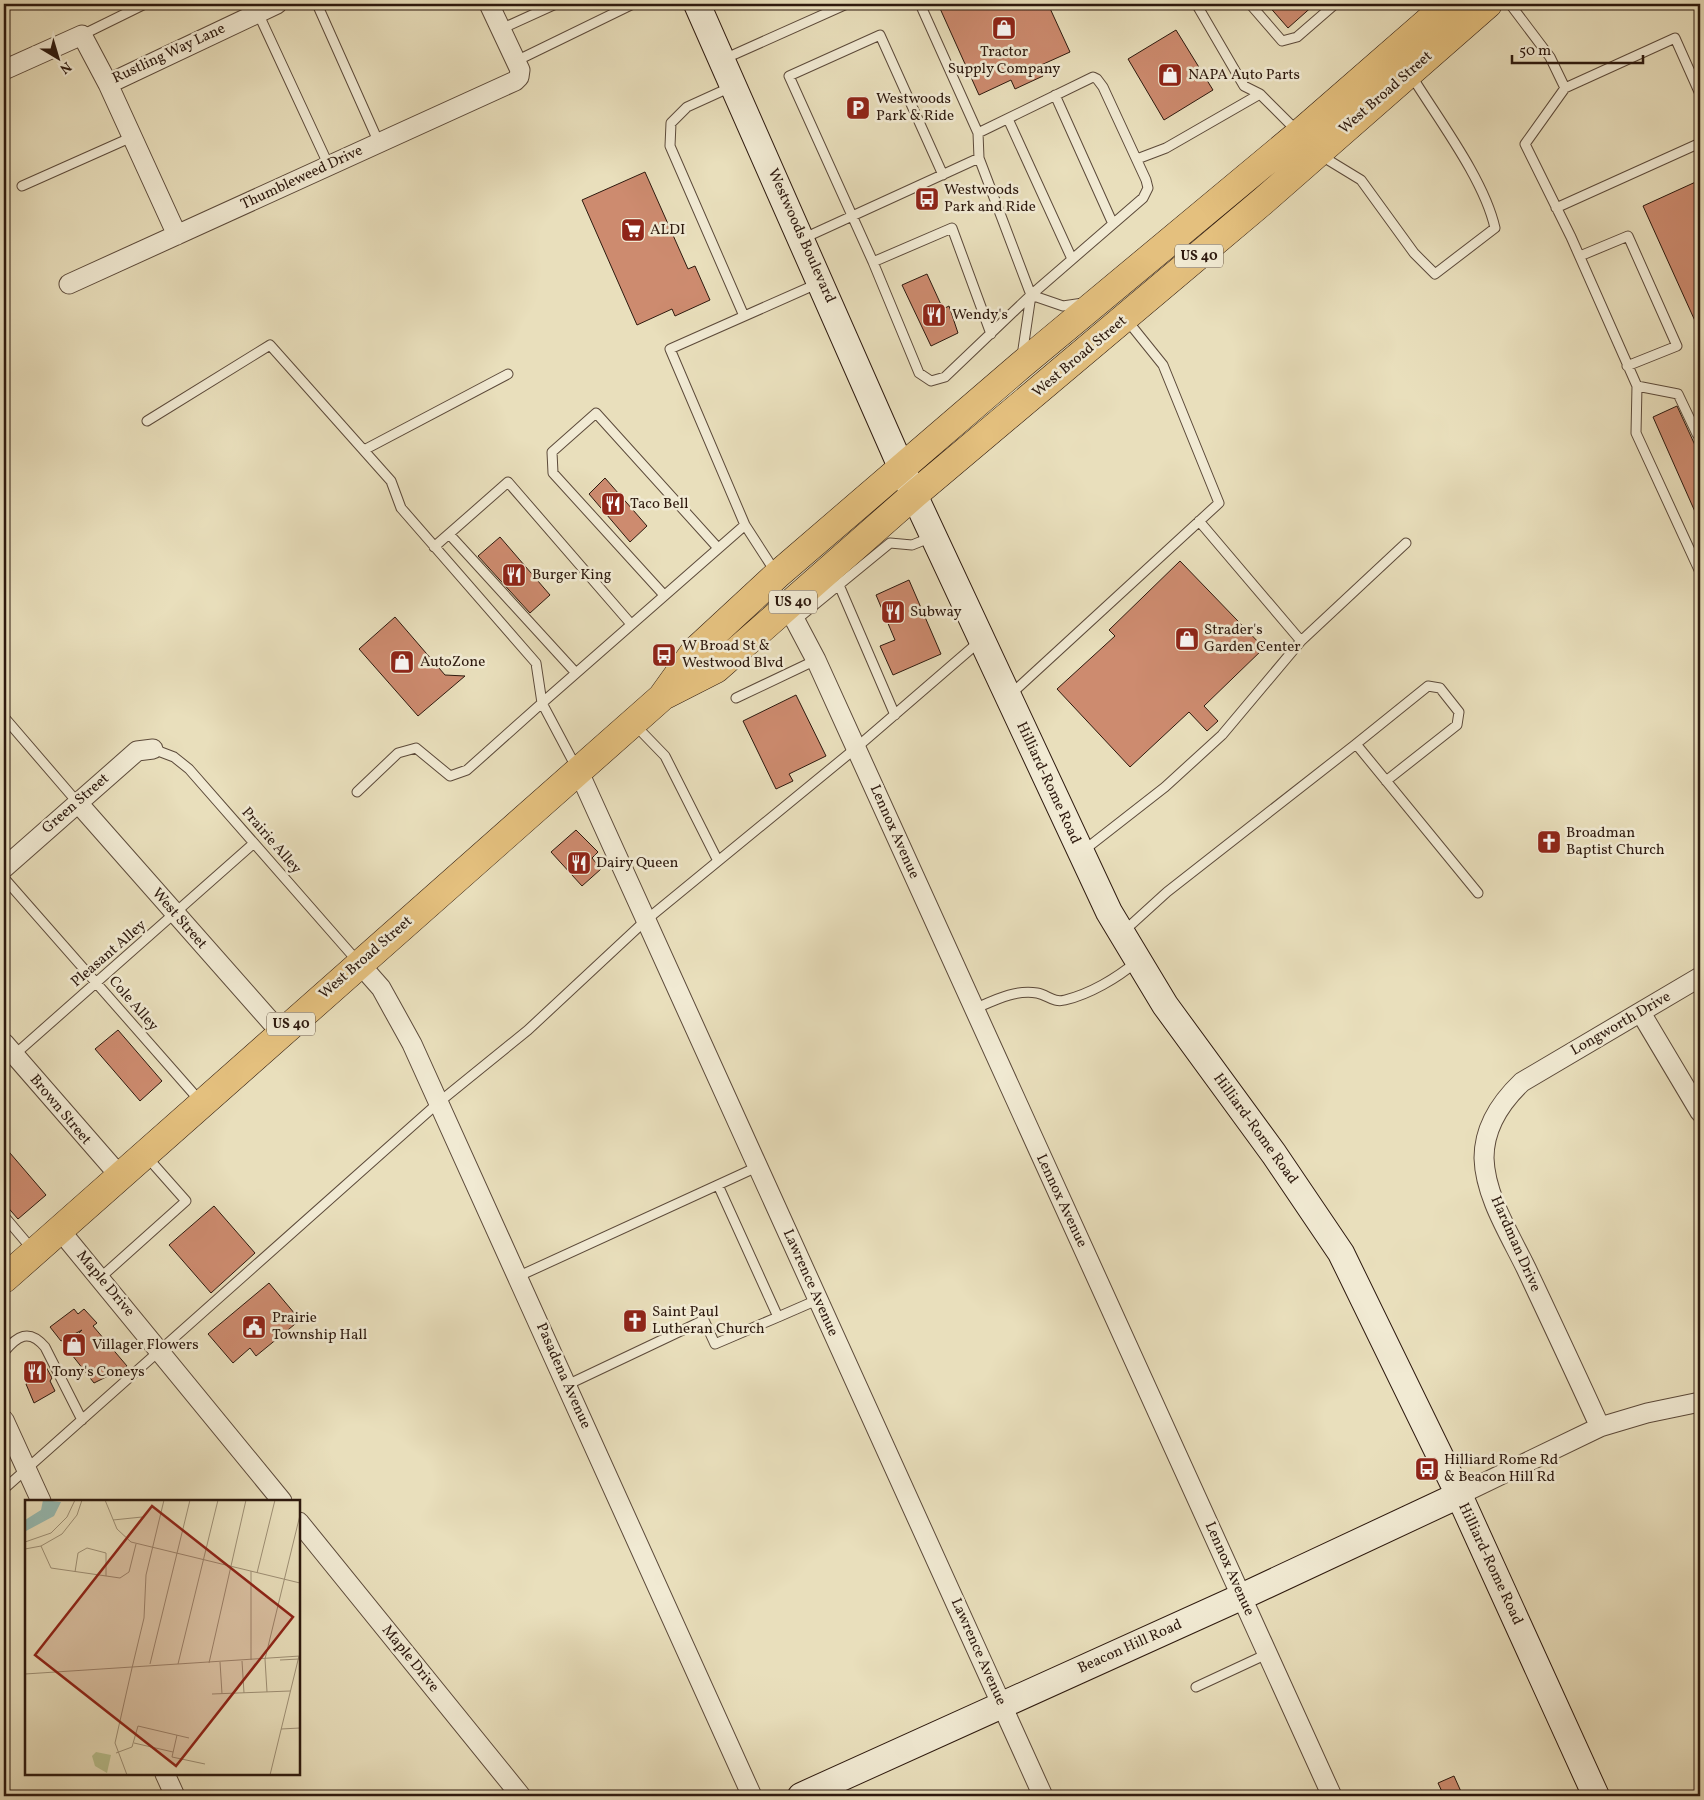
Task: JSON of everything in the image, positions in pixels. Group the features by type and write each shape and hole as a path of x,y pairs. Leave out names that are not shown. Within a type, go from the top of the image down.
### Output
{"main road":[{"name":"Westwoods Boulevard","path":"697,4 822,282 902,469"},
{"name":"West Broad Street","path":"4,1279 119,1175 662,697 716,669 792,613 915,494 1126,319 1308,143 1429,14 1448,4"},
{"name":"West Broad Street","path":"662,697 695,650 777,575 1020,366 1101,300 1308,143 1410,72 1488,4"},
{"name":"Hilliard-Rome Road","path":"902,469 1108,912 1166,1005 1274,1154 1341,1253 1458,1495 1596,1796"},
{"name":"Beacon Hill Road","path":"802,1796 1241,1597 1458,1495"}],"street":[{"name":"Rustling Way Lane","path":"82,35 108,84 277,4"},
{"path":"489,4 516,60"},
{"path":"4,70 82,35"},
{"name":"Thumbleweed Drive","path":"69,284 515,80 519,77 520,70 516,60"},
{"path":"108,84 177,235"},
{"name":"Lennox Avenue","path":"792,613 816,660 1332,1796"},
{"name":"Green Street","path":"4,868 137,752 153,749"},
{"name":"Lawrence Avenue","path":"578,770 1042,1796"},
{"name":"West Street","path":"78,803 281,1034"},
{"name":"Pasadena Avenue","path":"360,963 385,996 412,1044 567,1385 625,1519 752,1796"},
{"name":"Longworth Drive","path":"1541,1070 1700,977"},
{"path":"1641,1012 1700,1112"},
{"name":"Brown Street","path":"7,1054 119,1175"},
{"name":"Hardman Drive","path":"1541,1070 1507,1097 1496,1114 1488,1136 1484,1157 1486,1177 1501,1215 1600,1427"},
{"name":"Maple Drive","path":"59,1229 161,1351 281,1500"},
{"path":"1458,1495 1600,1427 1647,1413 1700,1402"},
{"path":"4,1420 41,1500"},
{"name":"Maple Drive","path":"300,1523 521,1796"},
{"path":"164,1775 175,1796"}],"lane":[{"path":"82,35 145,4"},
{"path":"317,4 379,143"},
{"path":"501,29 556,4"},
{"path":"516,60 633,4"},
{"path":"722,60 847,4"},
{"path":"920,4 978,133 979,158 1031,295 1020,366"},
{"path":"1250,4 1282,41 1297,37 1335,4"},
{"path":"1510,4 1550,57 1565,88"},
{"path":"1198,7 1244,86 1260,94 1308,143 1361,180 1414,253 1435,274 1495,228 1491,209 1476,178 1410,72"},
{"path":"258,13 329,166"},
{"path":"943,175 880,35 789,76 873,262 919,373 931,381 945,377 1031,295 1143,198 1148,188 1137,159 1098,79 1093,77 978,133"},
{"path":"1700,94 1675,38 1565,88 1525,144 1580,256 1637,386 1636,433 1700,572"},
{"path":"734,86 687,107 671,123 670,146 744,316"},
{"path":"1137,159 1166,148 1260,94"},
{"path":"1055,95 1113,224"},
{"path":"1008,119 1072,259"},
{"path":"22,186 132,137"},
{"path":"1556,208 1700,143"},
{"path":"802,239 979,158"},
{"path":"873,262 952,228 991,334"},
{"path":"1580,256 1628,236 1677,346 1627,366"},
{"path":"777,575 744,525 670,349 822,282"},
{"path":"1031,295 1063,306 1101,300"},
{"path":"1008,697 1219,503 1163,365 1126,319"},
{"path":"147,421 270,346 391,481 401,508 536,663 542,702 578,770"},
{"path":"364,450 508,374"},
{"path":"1637,386 1678,394 1697,434 1700,433"},
{"path":"664,595 553,473 552,452 596,413 718,548"},
{"path":"434,547 508,482 631,624"},
{"path":"1199,521 1301,641"},
{"path":"357,792 398,753 416,748 450,776 467,770 744,525"},
{"path":"449,534 576,673"},
{"path":"792,613 839,585 890,543 912,545 933,536"},
{"path":"1081,853 1165,788 1222,735 1301,641 1406,542"},
{"path":"839,585 895,715"},
{"path":"4,1489 438,1104 528,1030 646,921 856,748 981,641"},
{"path":"736,698 816,660"},
{"path":"1122,933 1167,892 1428,686 1440,688 1459,712 1457,725 1386,781"},
{"path":"4,717 78,803"},
{"path":"633,722 665,756 718,861"},
{"path":"1356,744 1478,893"},
{"name":"Prairie Alley","path":"153,749 174,757 189,769 360,963"},
{"name":"Pleasant Alley","path":"7,1054 96,983 176,915 254,843"},
{"name":"Cole Alley","path":"4,878 202,1103"},
{"path":"974,1009 1012,994 1027,992 1038,993 1052,1001 1065,1000 1105,983 1138,960"},
{"path":"100,1278 186,1201 144,1153"},
{"path":"518,1277 757,1167"},
{"path":"718,1185 778,1318"},
{"path":"4,1216 34,1251"},
{"path":"567,1385 704,1320 715,1344 817,1300"},
{"path":"4,1352 12,1342 21,1336 30,1336 38,1339 45,1347 82,1420"},
{"path":"1196,1687 1267,1654"}],"building":[{"name":"Tractor Supply Company","path":"938,4 1048,4 1070,52 1039,66 1043,76 1015,89 1011,80 979,95"},
{"path":"1267,4 1315,4 1288,28"},
{"name":"NAPA Auto Parts","path":"1176,30 1213,90 1164,120 1128,59"},
{"name":"ALDI","path":"645,172 688,269 695,266 710,300 675,316 672,309 637,325 582,200"},
{"path":"1700,180 1700,332 1643,206"},
{"name":"Wendy's","path":"927,274 943,309 949,306 958,333 931,346 902,285"},
{"path":"1677,406 1700,456 1700,523 1653,417"},
{"name":"Taco Bell","path":"605,478 647,526 630,542 589,494"},
{"name":"Burger King","path":"500,537 550,595 530,613 478,556"},
{"path":"1180,561 1264,648 1204,706 1218,721 1207,731 1189,712 1130,767 1057,689 1115,636 1109,630"},
{"path":"909,580 941,654 893,675 880,646 895,640 876,595"},
{"name":"AutoZone","path":"395,617 445,675 465,676 418,716 359,649"},
{"path":"796,695 826,756 789,774 793,781 776,789 743,721"},
{"name":"Dairy Queen","path":"576,830 598,852 592,858 601,869 582,886 551,852"},
{"path":"118,1030 162,1081 140,1101 95,1049"},
{"path":"4,1146 46,1195 18,1219 4,1203"},
{"path":"214,1206 255,1253 211,1293 169,1245"},
{"name":"Prairie Township Hall","path":"269,1283 300,1320 256,1356 250,1348 233,1363 208,1334"},
{"name":"Villager Flowers","path":"74,1309 78,1314 84,1309 97,1323 93,1326 127,1366 114,1377 110,1375 94,1383 65,1346 82,1330 61,1341 50,1327"},
{"path":"45,1365 52,1378 50,1381 55,1391 34,1403 26,1384"},
{"path":"1454,1776 1463,1796 1444,1796 1438,1783"}],"place":[{"name":"Tractor Supply Company","path":"1004,28"},
{"name":"NAPA Auto Parts","path":"1170,75"},
{"name":"Westwoods Park & Ride","path":"858,108"},
{"name":"Westwoods Park and Ride","path":"927,199"},
{"name":"ALDI","path":"633,230"},
{"name":"Wendy's","path":"934,315"},
{"name":"Taco Bell","path":"613,504"},
{"name":"Burger King","path":"514,575"},
{"name":"Subway","path":"893,612"},
{"name":"Strader's Garden Center","path":"1187,639"},
{"name":"W Broad St & Westwood Blvd","path":"664,655"},
{"name":"AutoZone","path":"402,662"},
{"name":"Broadman Baptist Church","path":"1549,842"},
{"name":"Dairy Queen","path":"579,863"},
{"name":"Saint Paul Lutheran Church","path":"635,1321"},
{"name":"Prairie Township Hall","path":"254,1327"},
{"name":"Villager Flowers","path":"74,1345"},
{"name":"Tony's Coneys","path":"35,1372"},
{"name":"Hilliard Rome Rd & Beacon Hill Rd","path":"1427,1469"}]}
